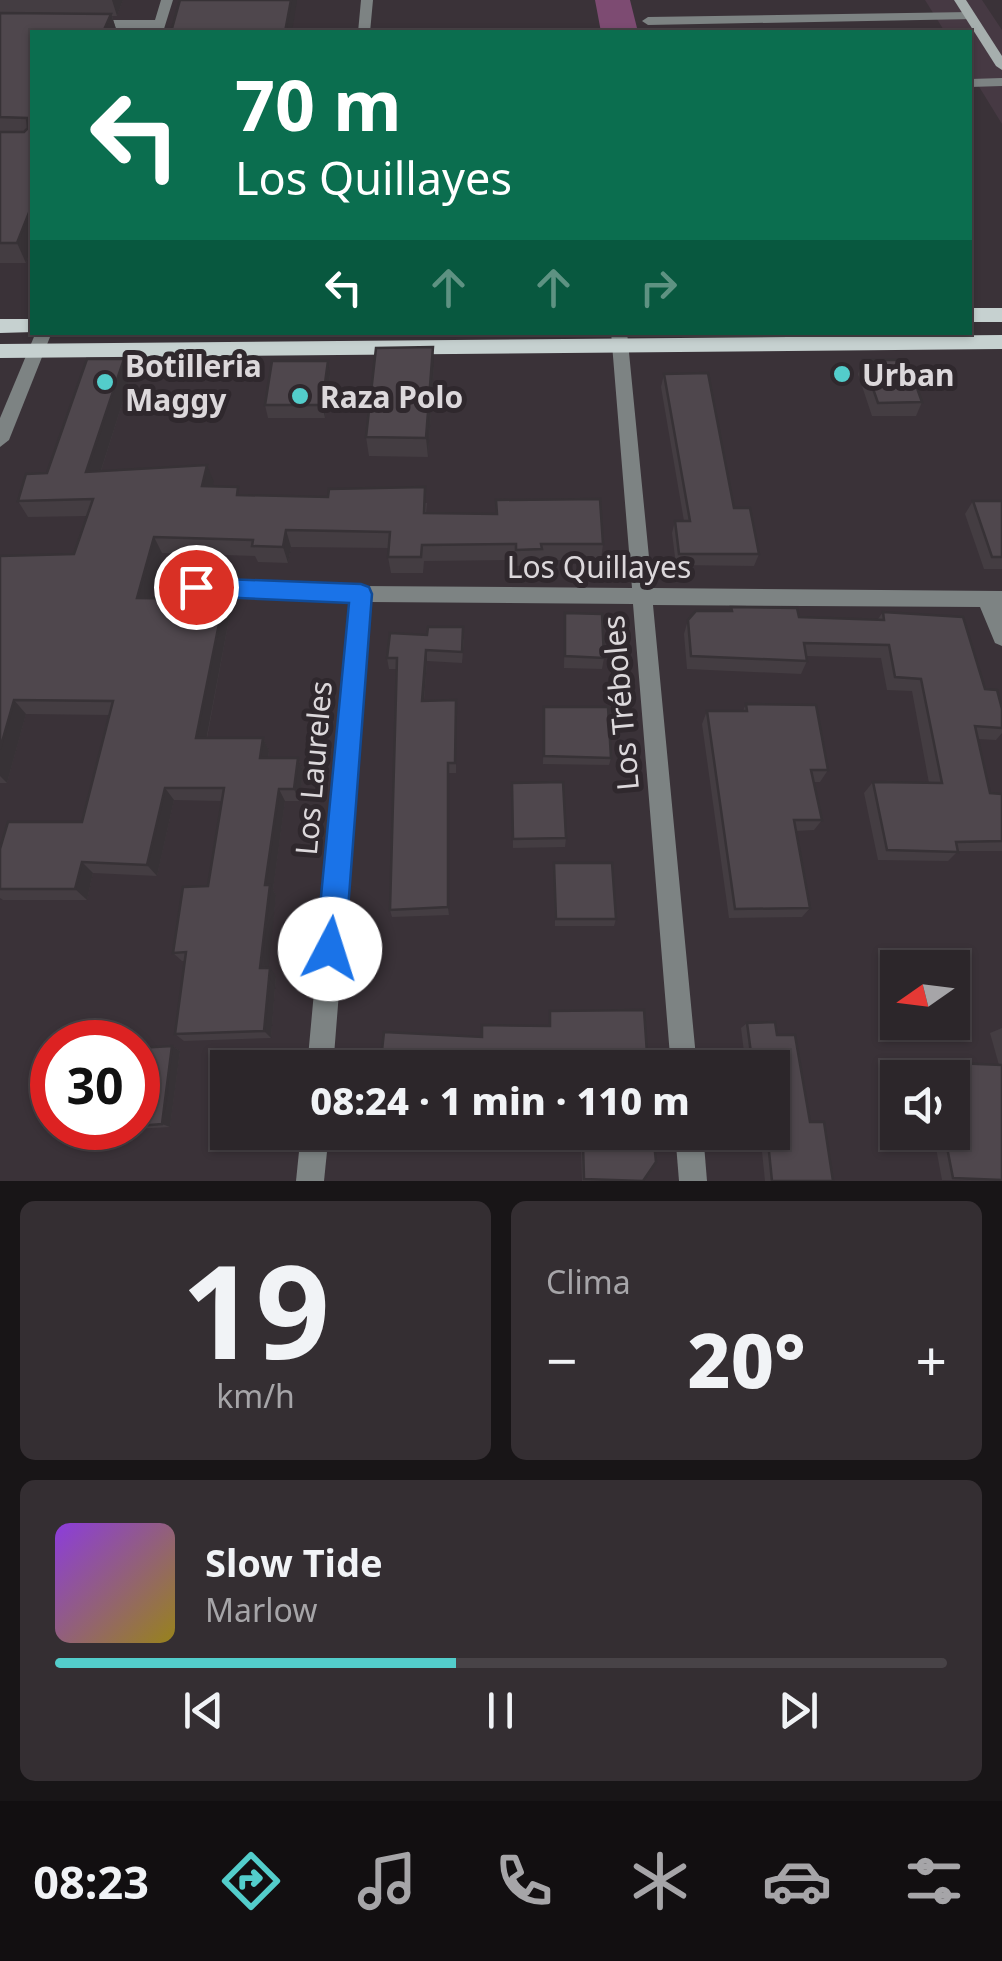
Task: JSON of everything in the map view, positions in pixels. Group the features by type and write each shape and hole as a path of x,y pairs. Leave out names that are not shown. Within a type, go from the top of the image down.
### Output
{"main road":[{"path":"960,0 997,49 1002,66"},
{"path":"972,315 1002,315"},
{"path":"0,326 30,326"},
{"path":"0,351 39,342 1002,342"}],"street":[{"path":"80,24 158,28 167,0"},
{"path":"364,30 368,0"},
{"path":"768,0 779,30"},
{"path":"648,21 970,16"},
{"path":"972,83 1002,82"},
{"name":"Los Tréboles","path":"621,340 682,1050"},
{"path":"0,440 39,342"},
{"name":"Los Quillayes","path":"196,587 361,594 994,598"},
{"name":"Los Laureles","path":"322,1050 361,594"},
{"path":"994,598 1002,636"},
{"path":"310,1181 313,1150"},
{"path":"690,1150 693,1181"}],"shaded area":[{"path":"595,0 630,0 638,30 601,30"},
{"path":"925,0 982,0 1002,30 1002,124 972,75 972,30 944,30"}],"building":[{"path":"180,0 291,0 285,30 172,30"},
{"path":"0,13 111,14 104,30 30,30 30,210 17,243 0,243 0,132 24,132 28,128 27,118 0,117"},
{"path":"433,347 426,438 366,437 376,348"},
{"path":"87,359 124,359 86,472 207,465 202,486 238,487 237,495 328,497 329,489 425,487 424,513 497,514 496,500 600,499 603,544 541,544 542,549 516,550 516,544 422,545 421,557 388,557 390,532 286,530 283,547 252,546 253,540 154,537 137,598 224,599 196,738 263,738 260,758 298,758 294,789 279,789 265,885 270,885 260,968 270,968 264,1031 175,1034 186,952 173,953 183,887 208,886 224,788 165,788 147,865 82,862 75,889 0,889 0,849 8,822 82,822 113,701 14,700 0,749 0,556 74,554 93,499 18,501 26,474 47,473"},
{"path":"863,360 907,360 922,402 878,403"},
{"name":"Raza Polo","path":"272,361 328,361 322,405 265,405"},
{"path":"708,373 734,508 750,508 759,554 679,554 675,521 690,521 664,374"},
{"path":"973,501 1002,501 1002,557 992,557"},
{"path":"731,607 797,608 799,617 884,620 883,612 963,617 985,689 997,690 1002,709 1002,728 975,726 990,793 1002,794 1002,841 956,842 958,852 887,850 873,782 942,783 921,679 895,677 889,645 804,643 807,661 691,656 688,620 696,611 732,611"},
{"path":"565,613 602,614 604,658 565,656"},
{"path":"428,627 463,627 462,652 426,650 422,701 456,700 455,763 448,763 448,907 390,910 397,658 387,658 390,633 427,635"},
{"path":"746,704 816,705 828,770 811,770 822,820 794,820 810,908 735,909 707,711 747,711"},
{"path":"544,707 608,707 611,758 544,756"},
{"path":"563,782 566,838 513,839 512,783"},
{"path":"554,863 612,863 616,919 556,919"},
{"path":"644,1010 647,1050 382,1050 384,1032 482,1037 482,1025 550,1026 550,1011"},
{"path":"775,1022 777,1035 795,1035 810,1122 824,1122 833,1181 772,1181 769,1150 790,1150 790,1050 751,1050 747,1023"},
{"path":"172,1046 160,1124 160,1047"},
{"path":"970,1064 1002,1065 1002,1180 953,1178 948,1150 970,1150"},
{"path":"583,1150 655,1150 656,1162 643,1181 584,1179"}],"place":[{"name":"Urban","path":"842,374"},
{"name":"Botilleria Maggy","path":"105,382"},
{"name":"Raza Polo","path":"300,396"}],"route":[{"path":"196,587 361,594 330,949"}]}
